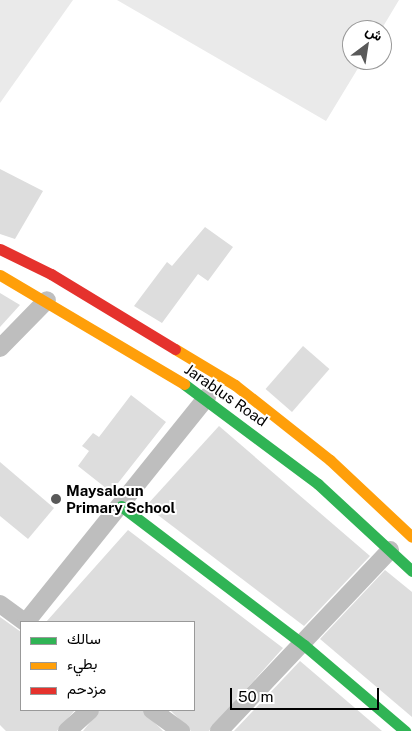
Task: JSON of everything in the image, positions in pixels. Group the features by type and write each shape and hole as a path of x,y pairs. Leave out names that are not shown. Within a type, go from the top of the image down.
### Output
{"main road":[{"name":"Jarablus Road","path":"0,249 51,274 235,385 330,460 412,537"},
{"name":"Jarablus Road","path":"0,275 47,300 207,397 318,484 412,571"},
{"path":"121,506 304,645 405,731"}],"street":[{"path":"0,348 47,300"},
{"path":"27,621 207,397"},
{"path":"219,731 304,645 390,550"},
{"path":"0,604 25,621"},
{"path":"68,731 89,711"},
{"path":"153,711 181,731"}],"shaded area":[{"path":"0,0 73,0 0,103"},
{"path":"117,0 399,0 387,20 342,20 342,70 357,70 326,121"}],"building":[{"path":"0,169 43,191 15,239 0,234"},
{"path":"205,227 233,247 208,281 198,274 162,323 134,306 167,262 172,266"},
{"path":"0,293 20,305 0,327"},
{"path":"303,346 329,369 292,412 266,389"},
{"path":"131,395 166,422 111,492 78,466 89,451 82,446 93,433 99,437"},
{"path":"219,426 370,556 304,626 146,506"},
{"path":"0,462 54,508 28,539 0,516"},
{"path":"128,530 283,648 209,731 191,731 171,711 195,711 195,621 47,621"},
{"path":"385,570 412,592 412,717 320,639"},
{"path":"0,617 20,631 20,711 74,711 57,731 6,731 0,725"},
{"path":"300,661 382,731 234,731"},
{"path":"99,711 143,711 163,731 83,731"}],"traffic: fast":[{"path":"184,384 318,484 412,571"},
{"path":"121,506 304,645 405,731"}],"traffic: slow":[{"path":"0,275 184,384"},
{"path":"175,349 235,385 330,460 412,537"}],"traffic: jam":[{"path":"0,249 51,274 175,349"}],"place":[{"name":"Maysaloun Primary School","path":"56,499"}]}
